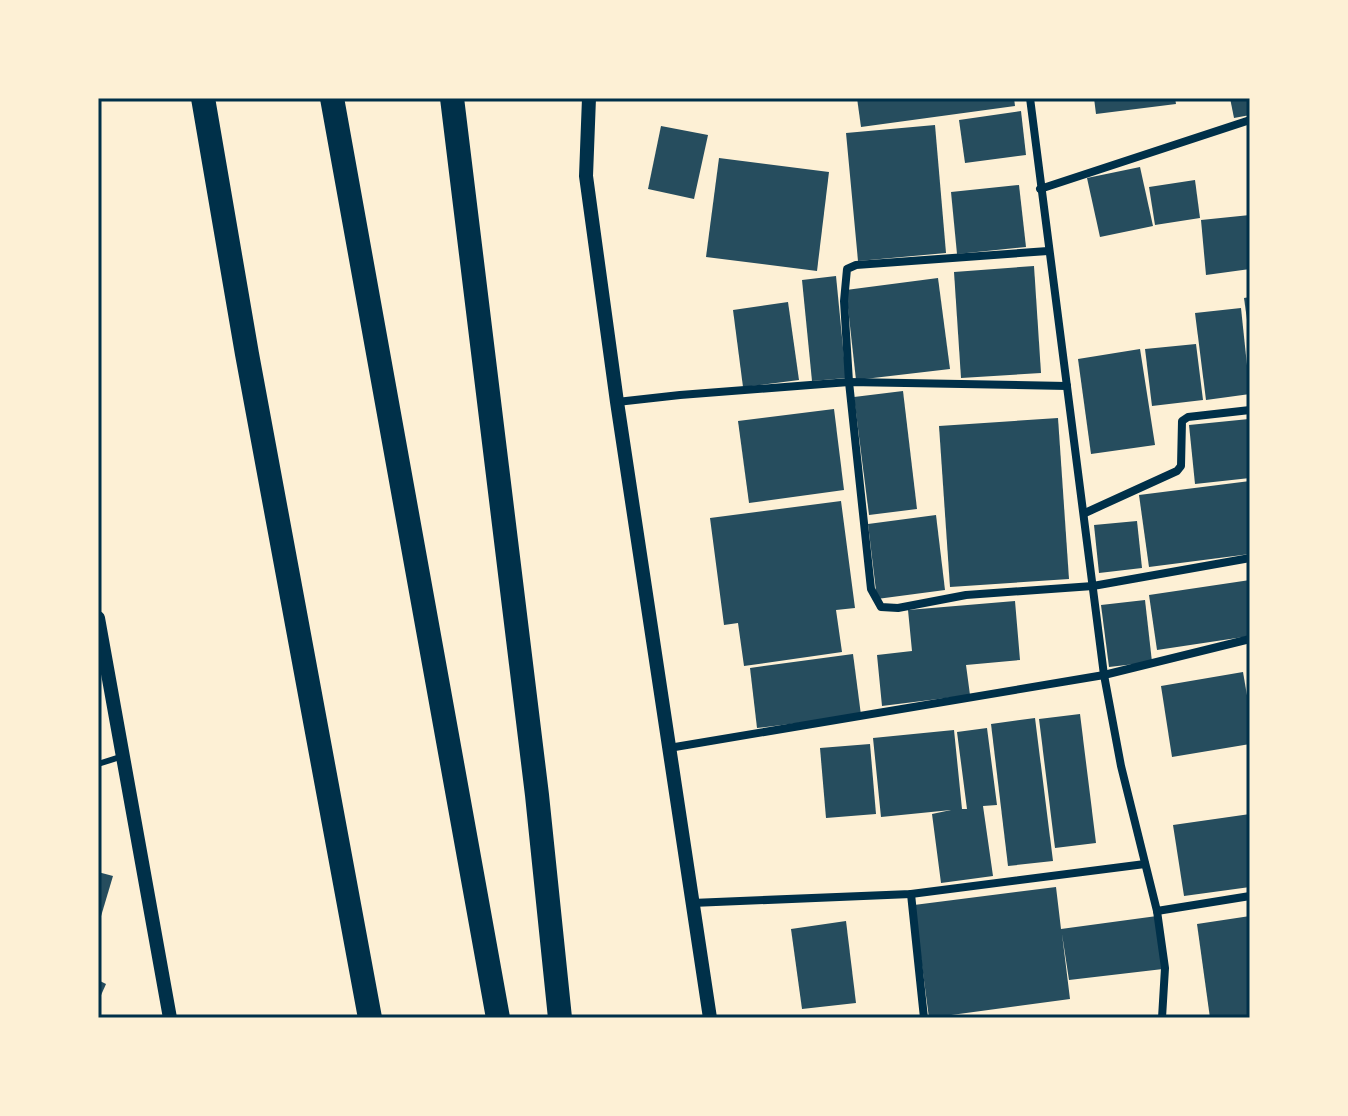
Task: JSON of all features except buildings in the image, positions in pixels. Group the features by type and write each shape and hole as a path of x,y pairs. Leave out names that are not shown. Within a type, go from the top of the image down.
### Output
{"highway":[{"path":"203,98 247,354 370,1018"},
{"path":"332,98 498,1018"},
{"path":"452,98 537,795 560,1018"}],"street":[{"path":"589,98 586,176 710,1018"},
{"path":"1030,98 1104,675 1121,766 1157,911 1165,968 1162,1018"},
{"path":"1040,189 1250,120"},
{"path":"1048,251 852,265 847,269 844,301 849,382 871,589 881,607 898,608 966,595 1093,586 1250,558"},
{"path":"617,402 849,382 1067,386"},
{"path":"1085,513 1177,471 1181,466 1182,421 1188,417 1250,410"},
{"path":"99,624 170,1018"},
{"path":"669,748 1104,675 1250,639"},
{"path":"691,903 911,894 1145,864"},
{"path":"911,894 924,1018"},
{"path":"1157,911 1250,896"}],"lane":[{"path":"98,764 124,756"}]}
